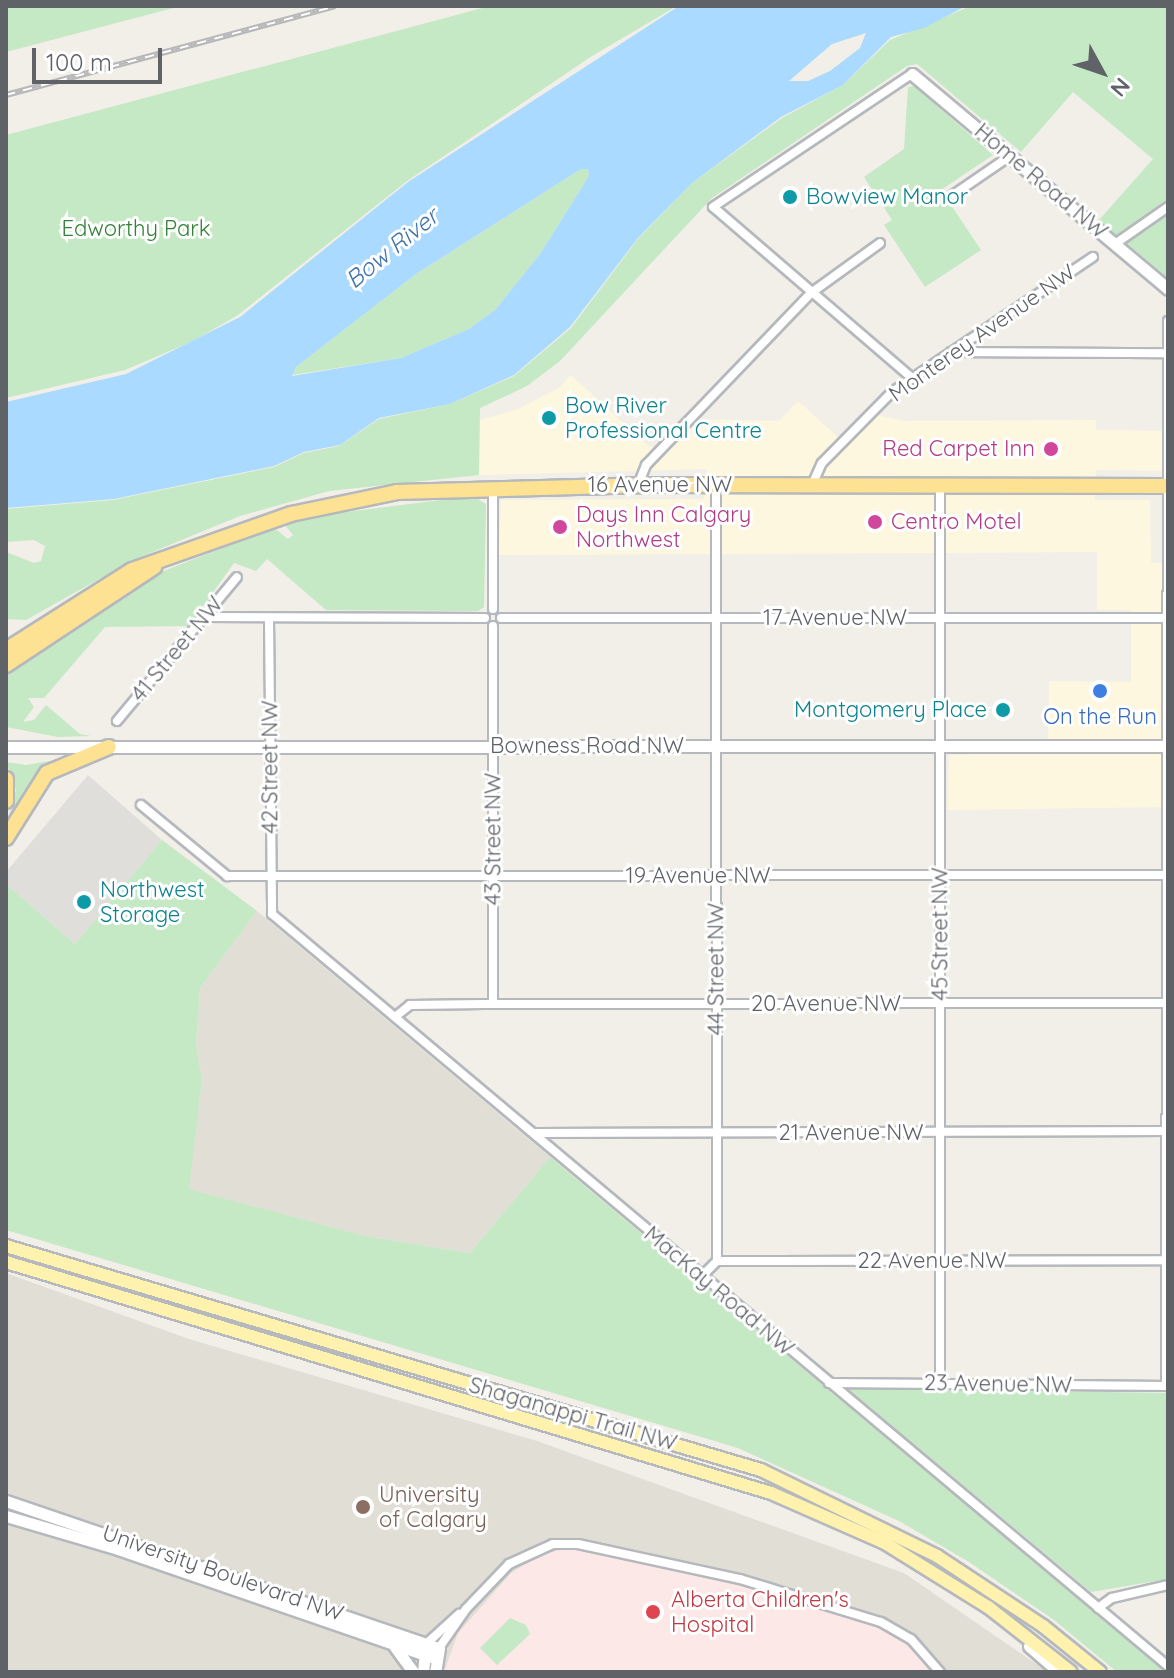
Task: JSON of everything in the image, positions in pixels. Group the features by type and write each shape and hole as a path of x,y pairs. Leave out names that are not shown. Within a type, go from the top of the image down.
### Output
{"highway":[{"name":"16 Avenue NW","path":"6,650 132,570 248,527 326,505 397,492 638,485 1167,485"},
{"name":"16 Avenue NW","path":"6,665 164,560"},
{"path":"6,636 29,633"},
{"path":"6,838 47,773 109,747"},
{"path":"6,779 6,801"}],"main road":[{"name":"Shaganappi Trail NW","path":"6,1246 761,1470 937,1556 1043,1626 1100,1672"},
{"name":"Shaganappi Trail NW","path":"6,1262 722,1475 885,1543 988,1607 1071,1672"}],"street":[{"name":"Home Road NW","path":"912,74 1168,289"},
{"path":"912,74 713,207 912,378"},
{"path":"953,195 1010,156"},
{"path":"1115,244 1168,207"},
{"path":"638,485 646,465 811,293 880,243"},
{"name":"Monterey Avenue NW","path":"812,485 822,463 912,378 1093,257"},
{"path":"1167,1386 1168,321"},
{"path":"950,352 1167,353"},
{"name":"44 Street NW","path":"716,485 717,1261"},
{"name":"45 Street NW","path":"940,485 940,1383"},
{"path":"485,618 493,609 493,487"},
{"name":"41 Street NW","path":"117,721 237,577"},
{"path":"204,617 485,618 493,626 501,618 493,609"},
{"name":"17 Avenue NW","path":"501,618 1167,618"},
{"name":"42 Street NW","path":"269,619 272,914"},
{"name":"43 Street NW","path":"493,626 493,1004"},
{"name":"Bowness Road NW","path":"6,747 1168,746"},
{"name":"19 Avenue NW","path":"141,805 227,876 1167,875"},
{"name":"MacKay Road NW","path":"272,914 1168,1666"},
{"name":"20 Avenue NW","path":"395,1017 410,1005 1165,1003"},
{"name":"21 Avenue NW","path":"534,1133 1167,1131"},
{"name":"22 Avenue NW","path":"717,1261 1168,1260"},
{"path":"702,1276 717,1261"},
{"name":"23 Avenue NW","path":"829,1383 1167,1386"},
{"name":"University Boulevard NW","path":"6,1501 433,1656"},
{"name":"University Boulevard NW","path":"6,1516 433,1656"},
{"path":"423,1672 466,1609 520,1557 553,1544 578,1544 740,1579 881,1622 922,1648 940,1672"},
{"path":"1098,1608 1112,1598 1168,1585"},
{"path":"988,1607 1059,1672"},
{"path":"433,1656 466,1609"},
{"path":"392,1643 413,1672"}],"shaded area":[{"path":"571,375 647,445 664,452 695,419 779,421 798,401 846,444 878,415 903,421 1096,420 1096,430 1168,431 1168,471 1096,470 1095,500 1150,500 1151,562 1168,564 1168,807 948,810 949,755 1048,753 1049,681 1131,682 1131,610 1097,610 1097,552 499,555 501,500 704,499 707,469 479,475 480,420 516,410 559,388"},
{"path":"88,775 162,840 75,944 6,884 6,872"},
{"path":"257,911 550,1157 470,1253 365,1236 188,1189 202,1080 196,1045 200,988"},
{"name":"University of Calgary","path":"6,1273 189,1339 537,1441 904,1573 1048,1672 6,1672"},
{"name":"Alberta Children's Hospital","path":"570,1548 767,1592 876,1626 913,1644 934,1672 444,1672 458,1633 511,1573 542,1554"}],"green space":[{"path":"6,6 181,6 6,52"},
{"name":"Edworthy Park","path":"490,6 677,6 592,56 407,181 238,315 193,341 125,370 6,398 6,135"},
{"path":"971,6 1168,6 1168,278 1099,220 1153,159 1073,92 1021,152 917,64 907,66 712,198 560,361 527,386 480,408 479,475 329,491 240,516 133,560 26,620 6,619 6,552 34,563 41,561 45,546 34,540 6,542 6,509 113,500 274,467 304,453 339,446 379,419 450,404 514,376 571,328 638,239 692,183 782,118 843,85 890,40"},
{"path":"914,86 993,155 941,190 981,250 925,287 884,225 892,220 864,177 904,149 908,87"},
{"path":"581,169 588,169 589,176 540,254 495,310 469,329 401,358 292,375 296,367 416,274"},
{"path":"473,496 486,504 484,607 478,611 326,610 267,559 256,571 234,563 189,626 105,627 44,698 28,698 34,707 23,722 34,720 46,705 80,734 91,736 58,737 6,727 6,672 122,593 166,570 274,528 288,539 293,535 285,525 323,515"},
{"path":"56,760 34,778 7,824 16,790 6,762 26,765"},
{"path":"162,840 257,911 200,988 196,1045 202,1080 189,1189 365,1236 470,1253 550,1157 1165,1672 1117,1672 1054,1620 969,1562 899,1521 738,1448 6,1230 6,884 75,944"},
{"path":"847,1388 1168,1393 1168,1579 1091,1592"},
{"path":"510,1618 526,1625 530,1634 497,1665 480,1648"}],"water":[{"name":"Bow River","path":"679,6 966,6 924,28 891,37 843,85 781,117 692,183 638,238 570,327 514,375 450,404 379,418 340,445 304,452 274,466 114,499 6,508 6,402 126,374 240,317 408,182","holes":["866,33 860,48 830,71 808,81 789,81 832,44","581,169 588,169 589,176 540,254 495,310 469,329 401,358 292,376 296,367 416,274"]}],"railway":[{"path":"6,95 335,6"}],"place":[{"name":"Bowview Manor","path":"790,197"},
{"name":"Bow River Professional Centre","path":"549,418"},
{"name":"Red Carpet Inn","path":"1051,449"},
{"name":"Centro Motel","path":"875,522"},
{"name":"Days Inn Calgary Northwest","path":"560,527"},
{"name":"On the Run","path":"1100,691"},
{"name":"Montgomery Place","path":"1003,710"},
{"name":"Northwest Storage","path":"84,902"},
{"name":"University of Calgary","path":"363,1507"},
{"name":"Alberta Children's Hospital","path":"653,1612"}]}
